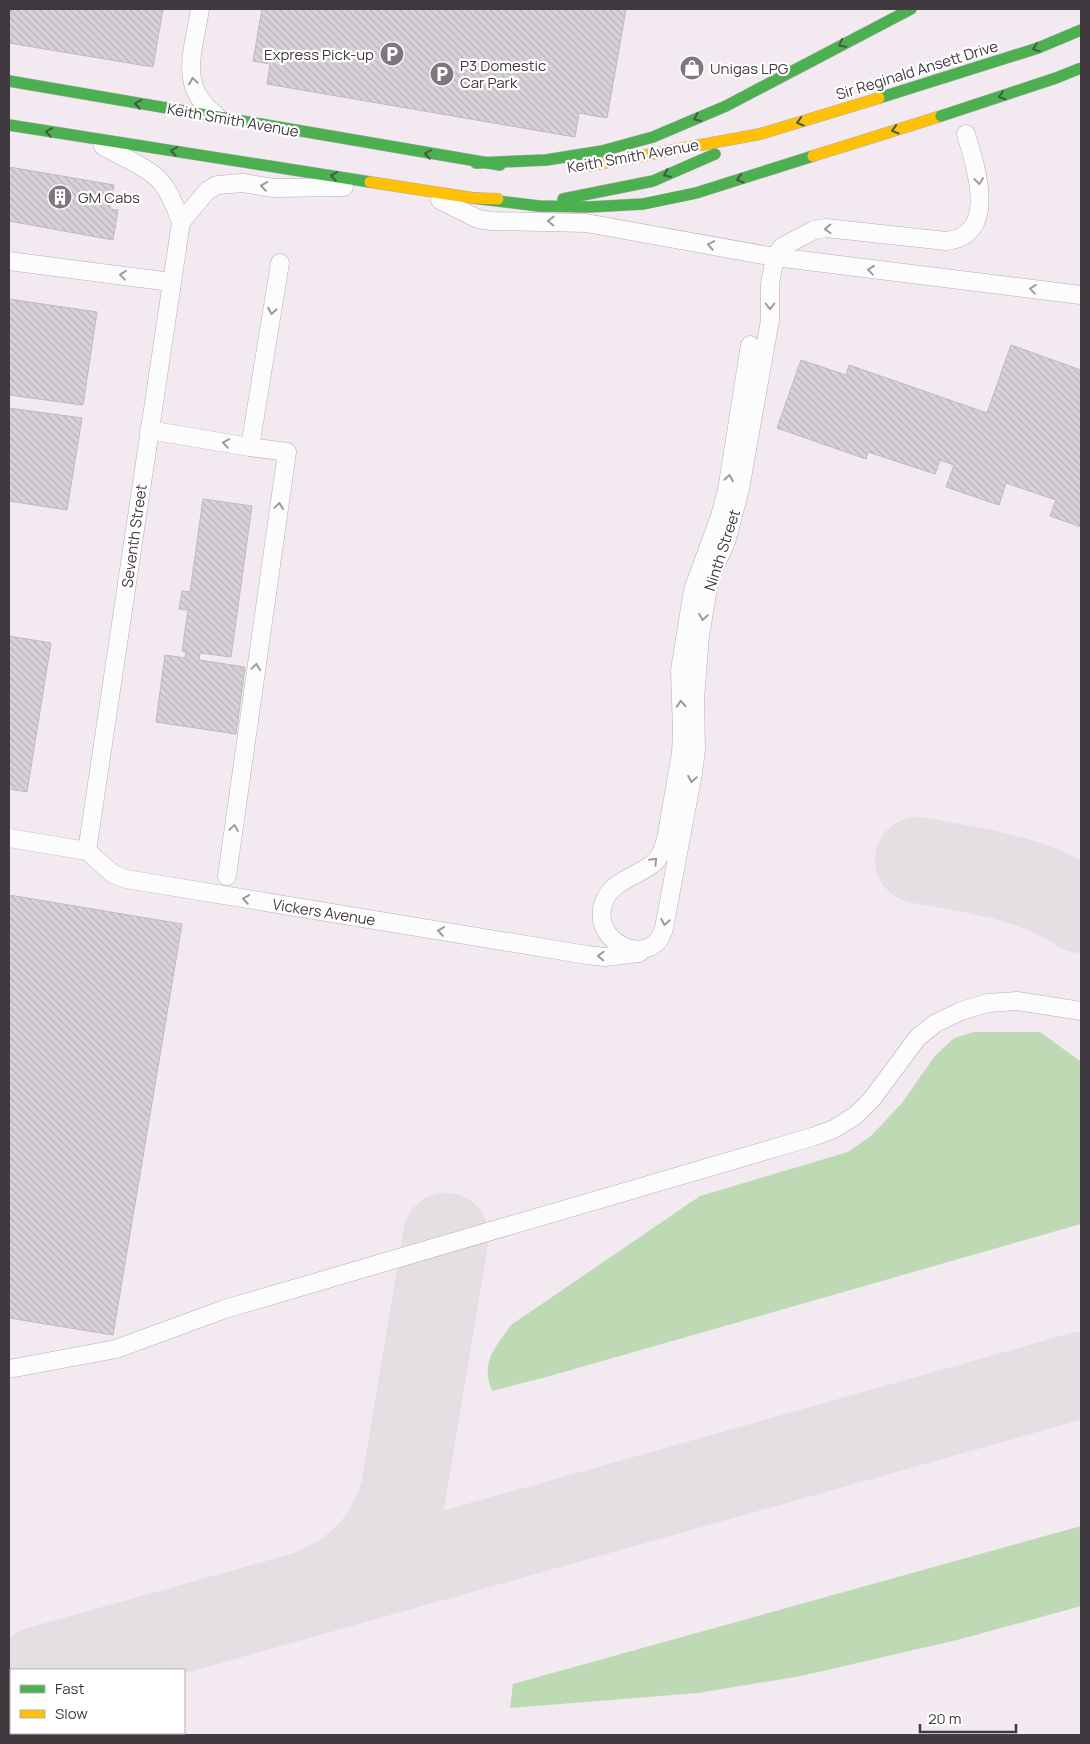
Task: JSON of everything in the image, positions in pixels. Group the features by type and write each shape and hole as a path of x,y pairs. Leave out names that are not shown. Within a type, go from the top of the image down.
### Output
{"main road":[{"path":"476,163 546,160 602,151 653,136 726,106 910,9"},
{"name":"Sir Reginald Ansett Drive","path":"760,134 1038,48 1081,30"},
{"path":"473,198 539,206 588,207 643,204 696,193 941,116 1081,68"},
{"name":"Keith Smith Avenue","path":"9,81 476,163 549,169 581,167 760,134"},
{"name":"Keith Smith Avenue","path":"9,125 473,198 542,201 570,198 653,181 760,134"}],"lane":[{"path":"200,9 191,65 192,81 196,94 202,104 220,118"},
{"path":"775,257 782,247 814,230 826,228 946,241 966,236 978,216 980,195 978,172 966,134"},
{"name":"Seventh Street","path":"87,851 180,222 172,198 162,182 150,173 89,138"},
{"path":"180,222 207,191 217,185 228,183 298,189 400,186"},
{"name":"Keith Smith Avenue","path":"419,189 478,219 490,221 586,223 775,257 1081,295"},
{"name":"Ninth Street","path":"648,948 662,936 693,774 696,750 695,699 697,670 708,587 726,542 740,489 770,320 770,284 775,257"},
{"path":"9,261 171,282"},
{"path":"250,447 280,263"},
{"path":"648,948 636,950 616,943 607,934 602,922 602,911 607,894 616,884 652,865 663,850 666,839 681,753 680,670 693,590 720,516 727,490 750,345"},
{"path":"150,430 287,452 227,876"},
{"path":"9,838 87,851"},
{"name":"Vickers Avenue","path":"87,851 113,874 126,879 587,956 605,957 637,954 648,948"},
{"path":"9,1369 116,1349 225,1309 834,1129 856,1115 872,1099 918,1037 936,1022 961,1011 988,1003 1017,1001 1081,1011"}],"green space":[{"path":"974,1032 1040,1032 1080,1061 1081,1224 492,1391 488,1372 491,1356 511,1325 700,1196 848,1152 871,1136 901,1104 935,1056 954,1038"},
{"path":"1081,1526 1081,1606 961,1639 801,1676 698,1693 510,1708 513,1684"}],"building":[{"path":"9,9 163,9 153,67 9,43"},
{"name":"P3 Domestic Car Park","path":"262,9 626,9 607,118 579,113 575,137 267,84 270,64 253,61"},
{"name":"GM Cabs","path":"9,167 114,185 110,209 118,210 113,240 9,221"},
{"path":"9,299 97,312 83,405 9,395"},
{"path":"1011,345 1081,370 1081,527 1050,516 1056,500 1006,483 999,505 946,487 954,465 940,460 935,474 868,452 866,459 777,428 801,360 846,375 849,365 987,413"},
{"path":"9,408 82,418 67,510 9,501"},
{"path":"203,499 252,506 231,657 200,653 199,660 245,667 236,734 156,722 165,655 185,658 186,652 182,651 188,610 179,609 182,591 190,592"},
{"path":"9,636 51,643 27,792 9,789"},
{"path":"9,895 182,924 113,1335 9,1318"}],"taxiway":[{"path":"918,860 982,872 1023,883 1063,899 1081,910"},
{"path":"320,1588 349,1572 372,1551 390,1525 403,1494 446,1236"},
{"path":"42,1669 1081,1375"}],"traffic: fast":[{"path":"476,163 546,160 602,151 653,137 726,106 911,9"},
{"path":"879,98 1038,48 1081,30"},
{"path":"941,116 1081,68"},
{"path":"9,81 500,165"},
{"path":"9,125 370,182"},
{"path":"563,199 653,181 715,154"},
{"path":"473,198 539,206 589,207 643,204 696,193 813,156"}],"traffic: slow":[{"path":"587,166 760,134 879,98"},
{"path":"813,156 941,116"},
{"path":"370,182 473,198 498,199"}],"place":[{"name":"Express Pick-up","path":"392,54"},
{"name":"Unigas LPG","path":"692,68"},
{"name":"P3 Domestic Car Park","path":"442,74"},
{"name":"GM Cabs","path":"60,197"}]}
